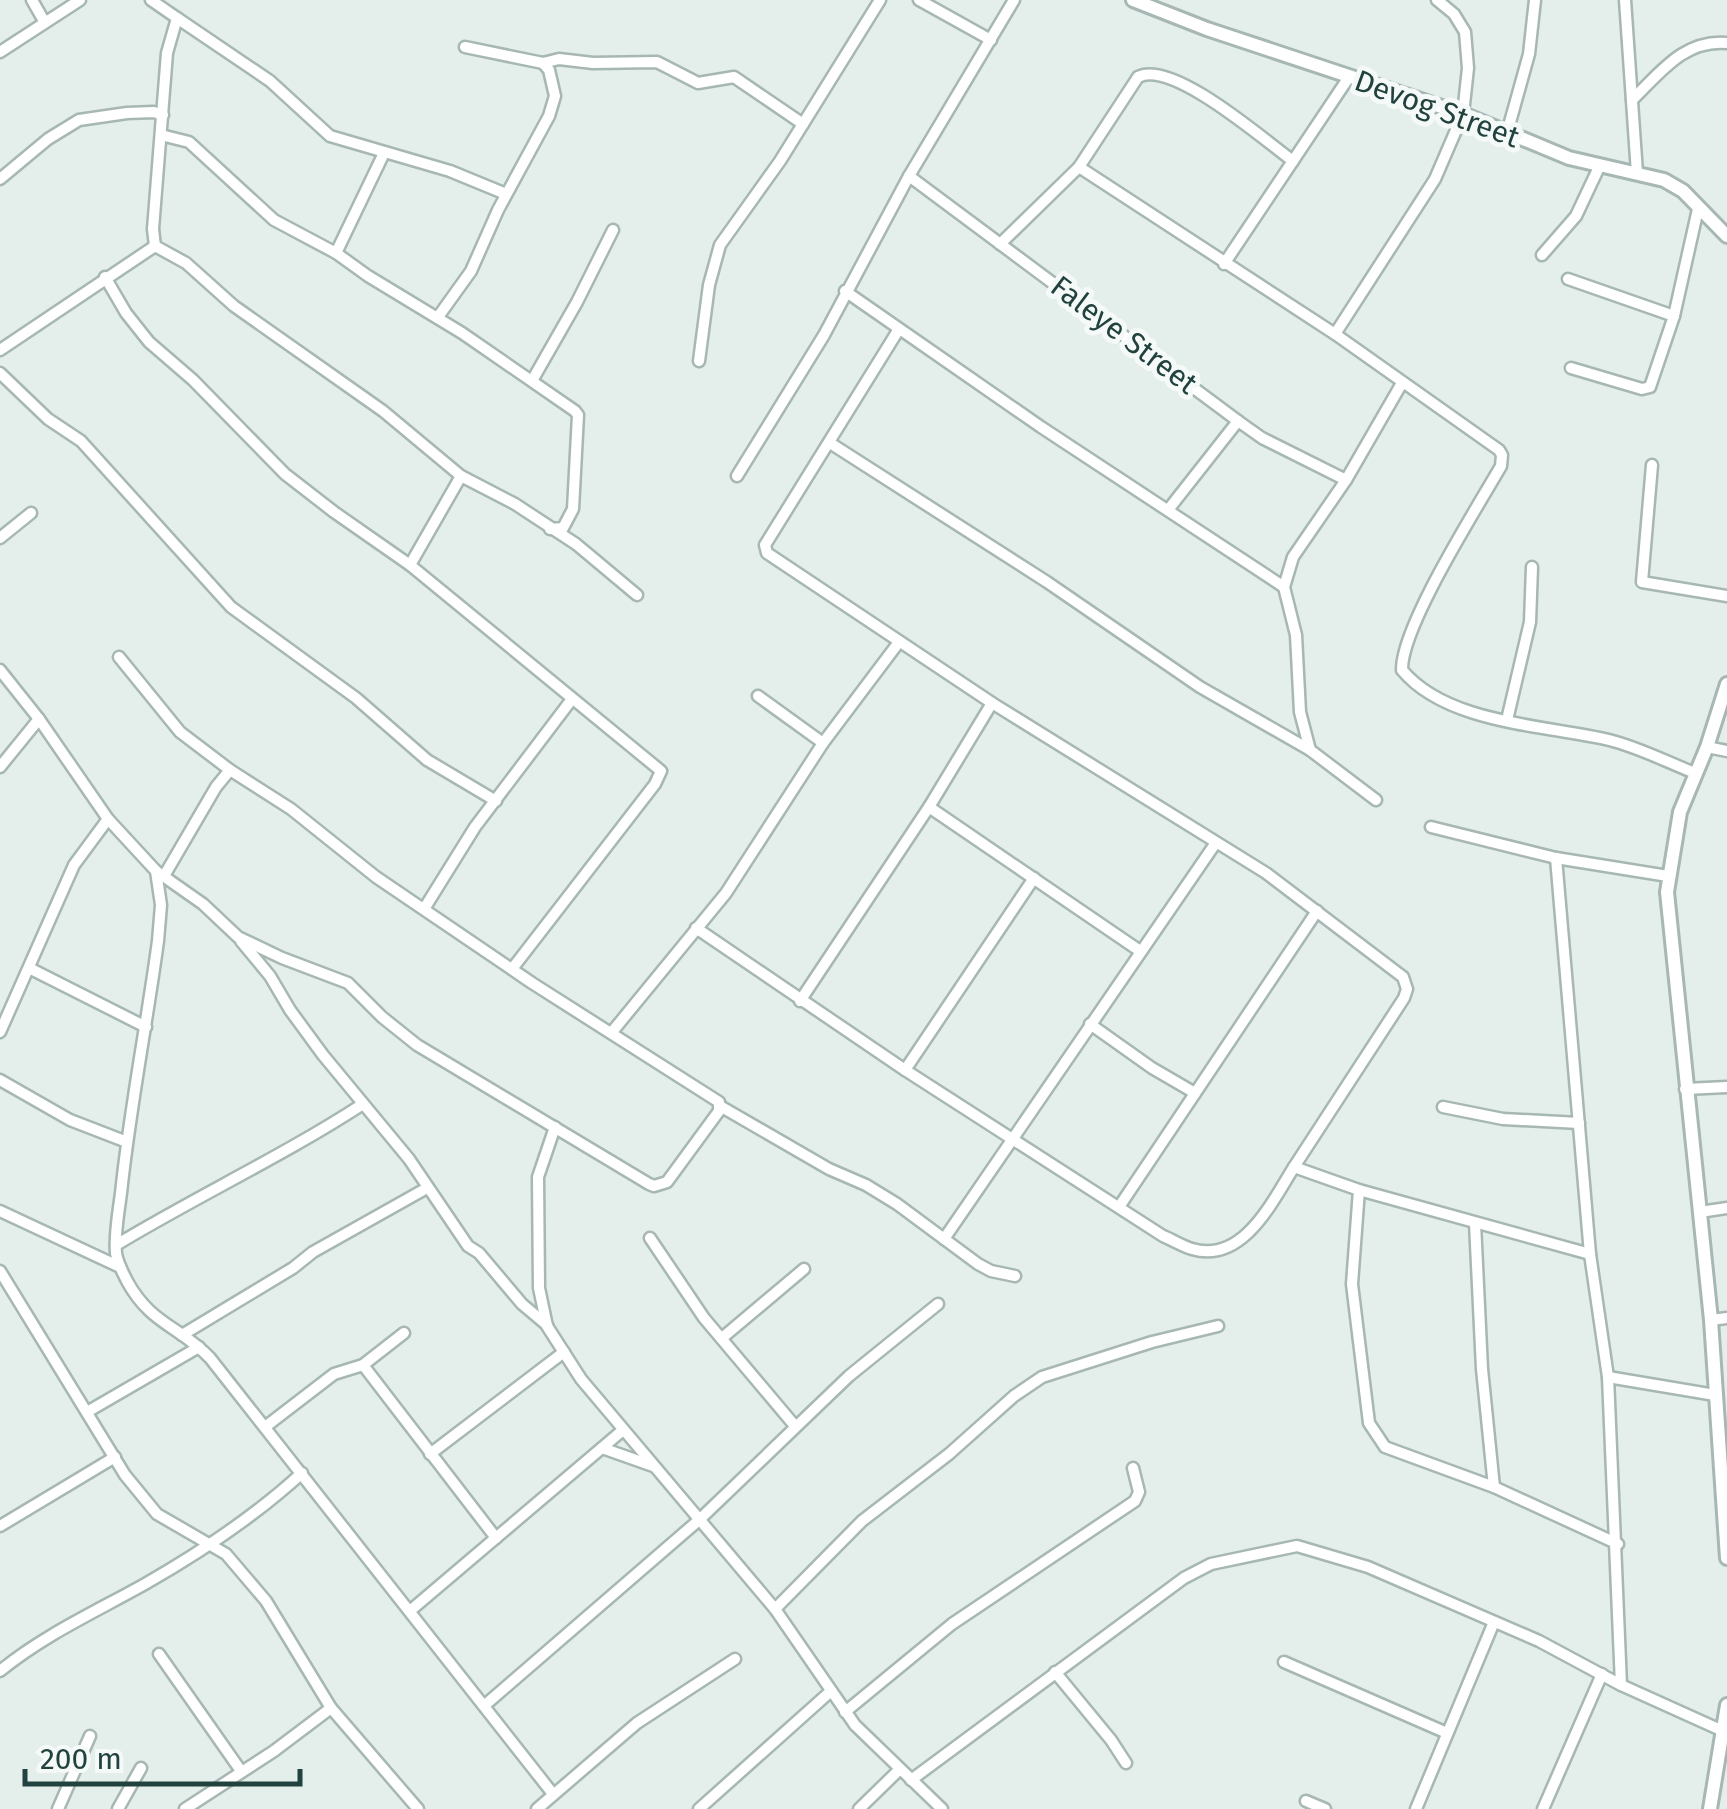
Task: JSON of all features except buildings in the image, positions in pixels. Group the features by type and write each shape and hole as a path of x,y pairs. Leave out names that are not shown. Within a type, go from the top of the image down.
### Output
{"street":[{"path":"32,0 44,21"},
{"path":"0,52 80,0"},
{"path":"151,0 270,81 330,136 450,172 506,194"},
{"path":"699,361 709,285 720,245 803,124 880,0"},
{"path":"919,0 991,40"},
{"path":"737,476 824,336 910,176 1014,0"},
{"name":"Devog Street","path":"1132,0 1464,114 1569,158 1673,184 1727,236"},
{"path":"1170,14 1175,0"},
{"path":"1335,334 1435,179 1464,114 1468,68 1465,32 1454,14 1438,0"},
{"path":"1507,134 1529,54 1535,0"},
{"path":"1625,0 1638,173"},
{"path":"155,246 160,111 167,53 178,18"},
{"path":"1632,100 1679,54 1699,44 1727,43"},
{"path":"466,47 543,63 558,59 657,62 692,82 734,77 803,124"},
{"path":"438,317 471,270 553,106 556,96 543,63"},
{"path":"1000,244 1079,167 1138,77 1146,73 1161,74 1206,97 1293,161"},
{"path":"1224,264 1350,77"},
{"path":"0,180 48,139 78,120 160,111"},
{"path":"161,135 189,142 264,213 336,253 533,378 578,415 572,510 563,528 550,529"},
{"path":"336,253 384,153"},
{"path":"1542,255 1576,216 1600,166"},
{"path":"1079,167 1335,334 1502,455 1501,466 1423,606 1402,670 1434,698 1507,720 1612,740 1695,773"},
{"name":"Faleye Street","path":"910,176 1262,438 1346,480"},
{"path":"1572,368 1650,387 1674,316 1698,209"},
{"path":"533,378 577,302 612,230"},
{"path":"0,350 155,246"},
{"path":"155,246 186,263 234,306 382,411 462,476 515,504 576,544 637,595"},
{"path":"105,278 149,342 194,380 285,474 410,565 661,771 655,784 512,969"},
{"path":"1568,279 1674,316"},
{"path":"845,292 1284,587"},
{"path":"696,928 904,1070 1163,1236 1207,1251 1231,1246 1258,1222 1407,989 1403,978 1266,874 992,703 766,554 765,545 899,329"},
{"path":"0,373 48,419 81,441 232,607 356,698 428,760 496,801"},
{"path":"1310,750 1300,712 1296,635 1284,587 1294,558 1346,480 1402,383"},
{"path":"1168,510 1238,421"},
{"path":"830,443 1047,582 1200,688 1310,750 1376,800"},
{"path":"1652,465 1642,582 1727,596"},
{"path":"410,565 462,476"},
{"path":"0,538 31,513"},
{"path":"1507,720 1530,622 1532,568"},
{"path":"612,1032 736,877 823,743 899,642"},
{"path":"119,657 180,732 424,909 720,1106 829,1170 866,1185 991,1271 1016,1276"},
{"path":"0,670 108,819 160,873 203,904 238,937 270,976 290,1010 409,1159 468,1246 479,1252 522,1304 547,1326 623,1430 775,1609 845,1712 942,1809"},
{"path":"1727,684 1680,812 1668,876 1685,1089 1711,1320 1727,1558"},
{"path":"758,696 823,743"},
{"path":"424,909 475,827 572,699"},
{"path":"800,1001 929,807 992,703"},
{"path":"0,767 39,719"},
{"path":"1706,748 1727,751"},
{"path":"230,770 160,873 161,906 116,1245 121,1267 142,1304 158,1321 199,1346 553,1794"},
{"path":"929,807 1140,951"},
{"path":"0,1032 74,865 108,819"},
{"path":"1431,827 1556,858 1668,876"},
{"path":"944,1239 1215,844"},
{"path":"1556,858 1590,1254 1608,1376 1621,1685"},
{"path":"904,1070 1034,878"},
{"path":"1119,1206 1317,911"},
{"path":"238,937 348,983 382,1018 418,1045 648,1184 663,1186 720,1106"},
{"path":"270,976 282,958"},
{"path":"31,969 146,1027"},
{"path":"1090,1024 1195,1093"},
{"path":"0,1080 70,1120 127,1142"},
{"path":"1685,1089 1727,1087"},
{"path":"116,1245 363,1104"},
{"path":"1444,1107 1503,1119 1579,1123"},
{"path":"547,1326 539,1288 538,1177 555,1127"},
{"path":"1294,1167 1359,1190 1590,1254"},
{"path":"182,1335 313,1252 426,1188"},
{"path":"1359,1190 1352,1284 1370,1423 1382,1445 1494,1487 1618,1544"},
{"path":"1700,1212 1727,1208"},
{"path":"0,1212 121,1267"},
{"path":"1475,1223 1482,1369 1494,1487"},
{"path":"650,1238 679,1283 795,1426"},
{"path":"722,1338 804,1269"},
{"path":"0,1272 114,1458 157,1514 226,1554 266,1601 331,1708 414,1805 399,1809"},
{"path":"485,1705 699,1520 849,1376 938,1304"},
{"path":"1711,1320 1727,1318"},
{"path":"775,1609 862,1520 1042,1377 1152,1342 1218,1326"},
{"path":"265,1427 334,1374 362,1364 404,1332"},
{"path":"87,1412 199,1346"},
{"path":"430,1454 564,1352"},
{"path":"362,1364 496,1538"},
{"path":"1608,1376 1715,1395"},
{"path":"411,1610 623,1430"},
{"path":"602,1448 656,1467"},
{"path":"0,1526 114,1458"},
{"path":"845,1712 952,1624 1135,1501 1140,1492 1133,1468"},
{"path":"0,1672 81,1616 213,1544 302,1473"},
{"path":"911,1780 1184,1578 1211,1564 1297,1546 1368,1567 1723,1730"},
{"path":"1416,1809 1494,1622"},
{"path":"159,1654 241,1770"},
{"path":"537,1809 637,1723 734,1659"},
{"path":"1284,1662 1447,1733"},
{"path":"1055,1672 1112,1740 1126,1763"},
{"path":"1542,1809 1602,1674"},
{"path":"699,1809 831,1691"},
{"path":"1710,1809 1727,1704"},
{"path":"186,1809 331,1708"},
{"path":"58,1809 90,1736"},
{"path":"118,1809 140,1768"},
{"path":"859,1809 900,1769"},
{"path":"1306,1801 1325,1809"}]}
